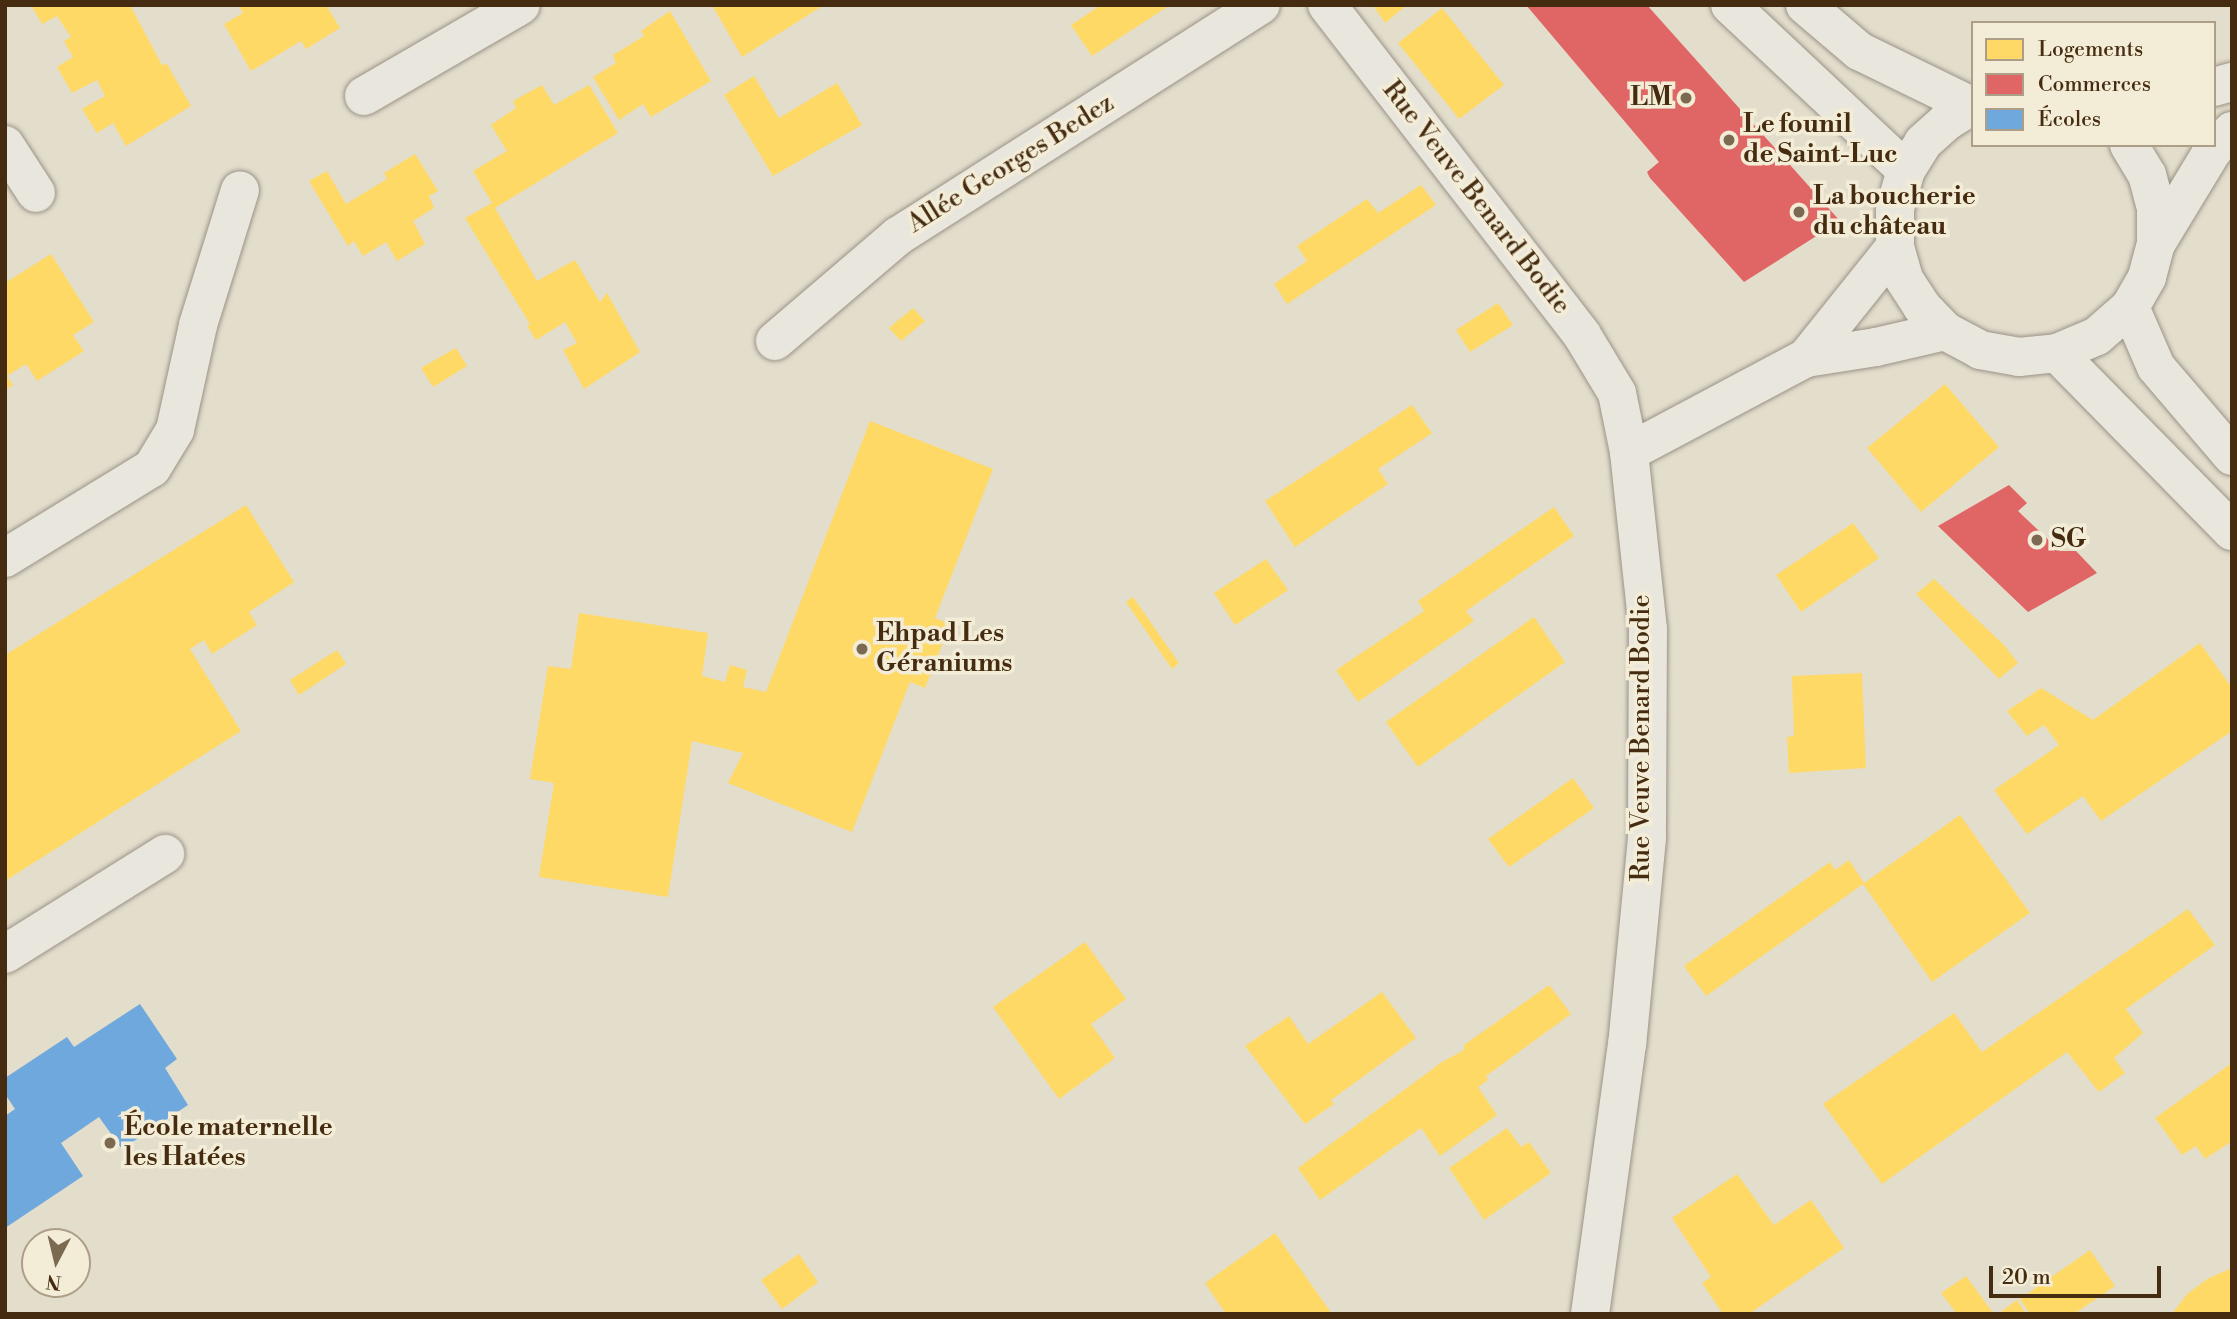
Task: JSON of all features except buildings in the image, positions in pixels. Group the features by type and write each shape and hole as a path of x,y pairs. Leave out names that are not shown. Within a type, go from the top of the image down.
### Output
{"street":[{"path":"364,96 521,5"},
{"name":"Allée Georges Bedez","path":"775,341 898,236 1261,5"},
{"name":"Rue Veuve Benard Bodie","path":"1327,5 1582,335 1617,393 1629,452 1648,629 1647,838 1627,1044 1590,1314"},
{"path":"1730,5 1906,170"},
{"path":"1805,5 1860,51 1971,106"},
{"path":"1971,107 1946,122 1923,143 1906,170 1895,208 1895,247 1905,279 1922,307 1945,331 1980,350 2018,357 2057,353 2097,336 2130,307 2147,277 2156,244 2156,208 2147,175 2130,147"},
{"path":"2156,244 2213,150 2232,131"},
{"path":"5,145 36,192"},
{"path":"5,558 152,468 175,430 198,325 240,190"},
{"path":"1806,358 1895,247"},
{"path":"2130,307 2156,368 2232,456"},
{"path":"1629,452 1806,358 1876,348 1945,331"},
{"path":"2057,353 2232,531"},
{"path":"5,954 165,854"}],"place":[{"name":"LM","path":"1686,98"},
{"name":"Le founil de Saint-Luc","path":"1729,140"},
{"name":"La boucherie du château","path":"1799,212"},
{"name":"SG","path":"2037,540"},
{"name":"Ehpad Les Géraniums","path":"862,649"},
{"name":"École maternelle les Hatées","path":"110,1143"}]}
